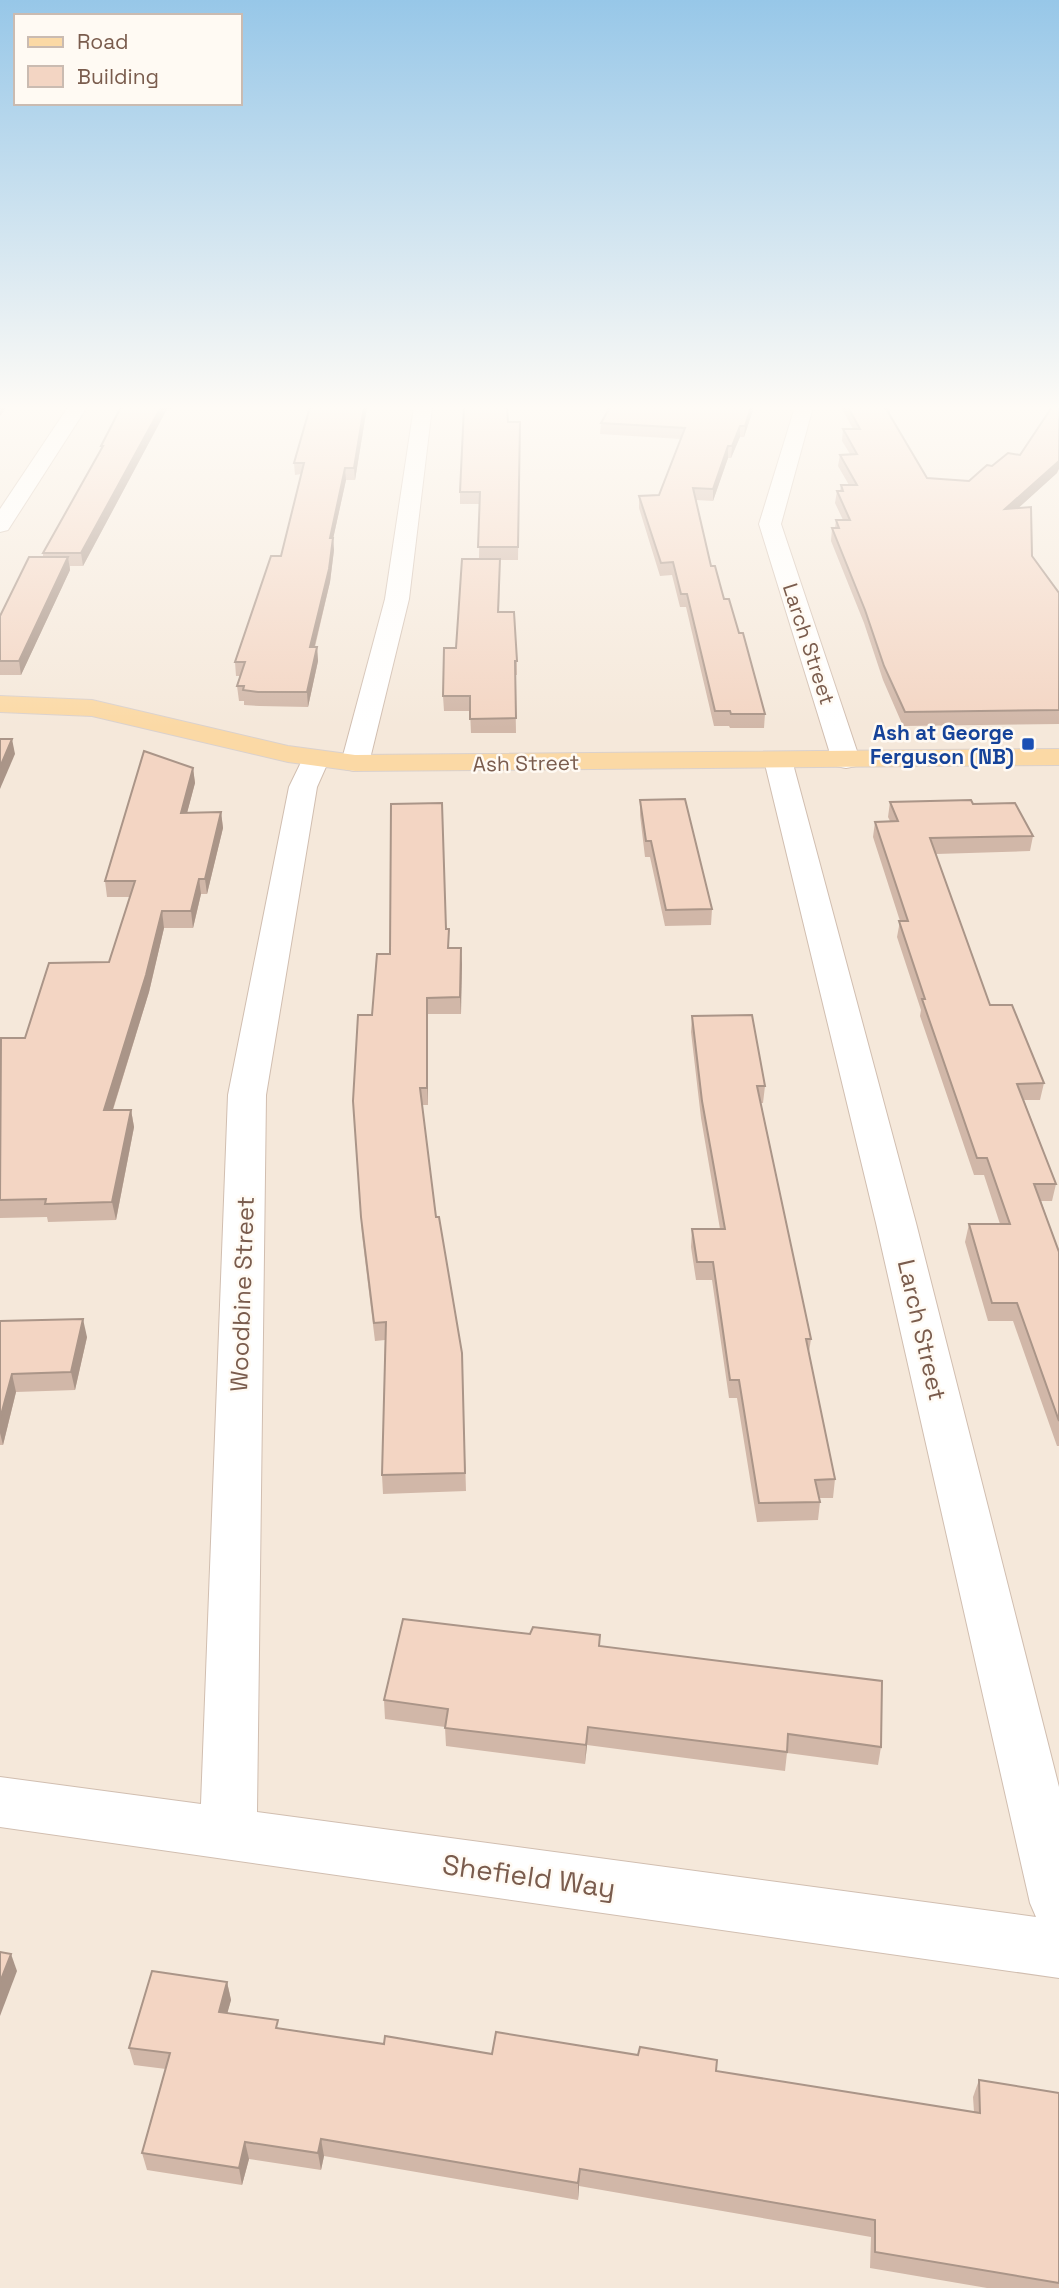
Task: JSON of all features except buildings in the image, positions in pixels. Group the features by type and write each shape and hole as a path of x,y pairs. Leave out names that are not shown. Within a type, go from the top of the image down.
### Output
{"main road":[{"name":"Ash Street","path":"0,704 89,707 335,762 1059,757"}],"street":[{"name":"Woodbine Street","path":"228,1835 247,1095 303,787 335,762 397,599 409,514"},
{"name":"Larch Street","path":"773,514 770,524 846,760"},
{"name":"Larch Street","path":"778,760 896,1223 1059,1903"},
{"name":"Shefield Way","path":"0,1802 1059,1949"}],"shaded area":[{"path":"0,514 1059,514 1059,2288 0,2288"}],"place":[{"name":"Ash at George Ferguson (NB)","path":"1028,744"}]}
